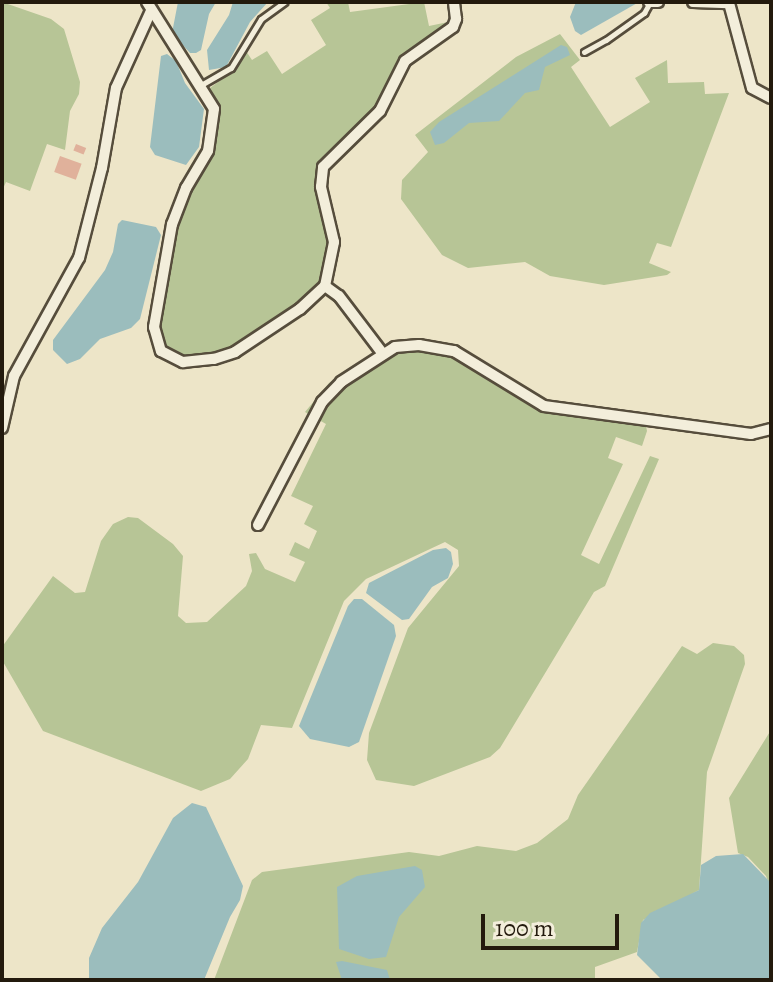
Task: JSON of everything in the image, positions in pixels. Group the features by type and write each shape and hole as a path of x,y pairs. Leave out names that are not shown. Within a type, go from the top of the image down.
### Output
{"street":[{"path":"149,6 212,104 213,129 208,151 186,188 172,224 154,327 159,347 167,356 183,362 222,358 276,327 325,286 334,242 321,187 323,167 380,111 405,61 453,27 456,19 454,2"},
{"path":"693,2 729,3 752,88 771,98"},
{"path":"2,428 6,387 79,258 102,168 116,88 149,6"},
{"path":"325,286 339,296 383,354"},
{"path":"258,525 322,402 341,382 383,354 411,345 454,351 544,406 751,434 771,429"}],"lane":[{"path":"200,85 231,68 261,19 284,2"},
{"path":"584,52 619,31 652,3"}],"green space":[{"path":"2,2 51,19 64,29 80,82 79,94 70,111 65,150 47,144 30,191 6,182 2,191"},
{"path":"326,2 348,2 350,12 424,2 429,26 453,21 419,45 377,109 320,166 331,242 323,284 299,307 221,355 183,359 163,349 157,328 172,234 188,189 210,152 216,130 210,88 234,70 246,51 252,60 267,51 282,74 326,45 311,20 330,8"},
{"path":"560,34 580,60 571,67 610,127 650,102 635,78 667,60 668,83 704,82 705,94 729,93 671,247 657,243 649,263 671,272 667,275 604,285 550,276 525,262 468,268 442,255 401,199 402,180 428,152 415,135 516,57"},
{"path":"420,349 449,354 468,362 541,410 645,421 647,431 642,446 616,437 608,458 623,464 581,555 599,564 650,456 659,459 605,586 594,592 500,748 490,757 414,786 376,780 367,760 369,733 408,628 459,566 458,550 445,542 366,579 344,601 292,728 261,725 248,759 230,779 201,791 43,731 2,660 2,647 53,576 75,593 85,592 101,541 113,524 128,517 138,518 173,544 183,556 178,616 186,623 207,622 246,586 252,571 249,554 256,553 265,569 295,582 305,562 289,555 295,542 309,549 317,531 304,524 313,506 291,496 326,424 305,412 329,383 374,353 381,359 403,350"},
{"path":"713,643 734,646 744,655 745,664 707,772 699,890 643,920 637,952 595,967 595,980 214,980 252,880 262,872 409,852 439,856 477,846 516,851 537,843 568,819 578,795 682,646 697,654"},
{"path":"771,730 771,890 766,876 748,857 738,853 729,798"}],"water":[{"path":"178,2 216,2 209,14 201,50 196,53 190,53 172,33"},
{"path":"233,2 268,2 250,22 226,67 209,70 207,50 229,15"},
{"path":"576,2 639,2 581,35 575,31 570,17"},
{"path":"561,45 567,47 570,55 545,67 539,90 525,93 499,121 469,123 444,143 435,145 430,132 439,122"},
{"path":"167,54 176,61 185,83 204,109 199,147 186,165 155,155 150,147 161,56"},
{"path":"122,220 156,227 161,235 140,319 131,328 100,339 80,359 67,364 53,350 53,340 105,270 113,252 118,224"},
{"path":"446,548 451,552 453,564 448,578 432,587 409,619 402,620 366,593 369,583 433,550"},
{"path":"354,599 362,599 394,625 396,636 359,742 349,747 310,739 299,726 348,606"},
{"path":"192,803 206,807 243,886 240,900 204,980 89,980 89,958 102,928 138,882 173,818"},
{"path":"743,854 769,881 771,980 662,980 637,955 641,923 650,913 699,890 701,865 716,856"},
{"path":"415,866 422,870 425,887 399,917 386,957 369,959 339,949 337,887 357,876"},
{"path":"336,962 387,970 390,980 342,980"}],"building":[{"path":"76,144 86,148 84,155 73,150"},
{"path":"60,156 82,164 76,180 54,172"}]}
